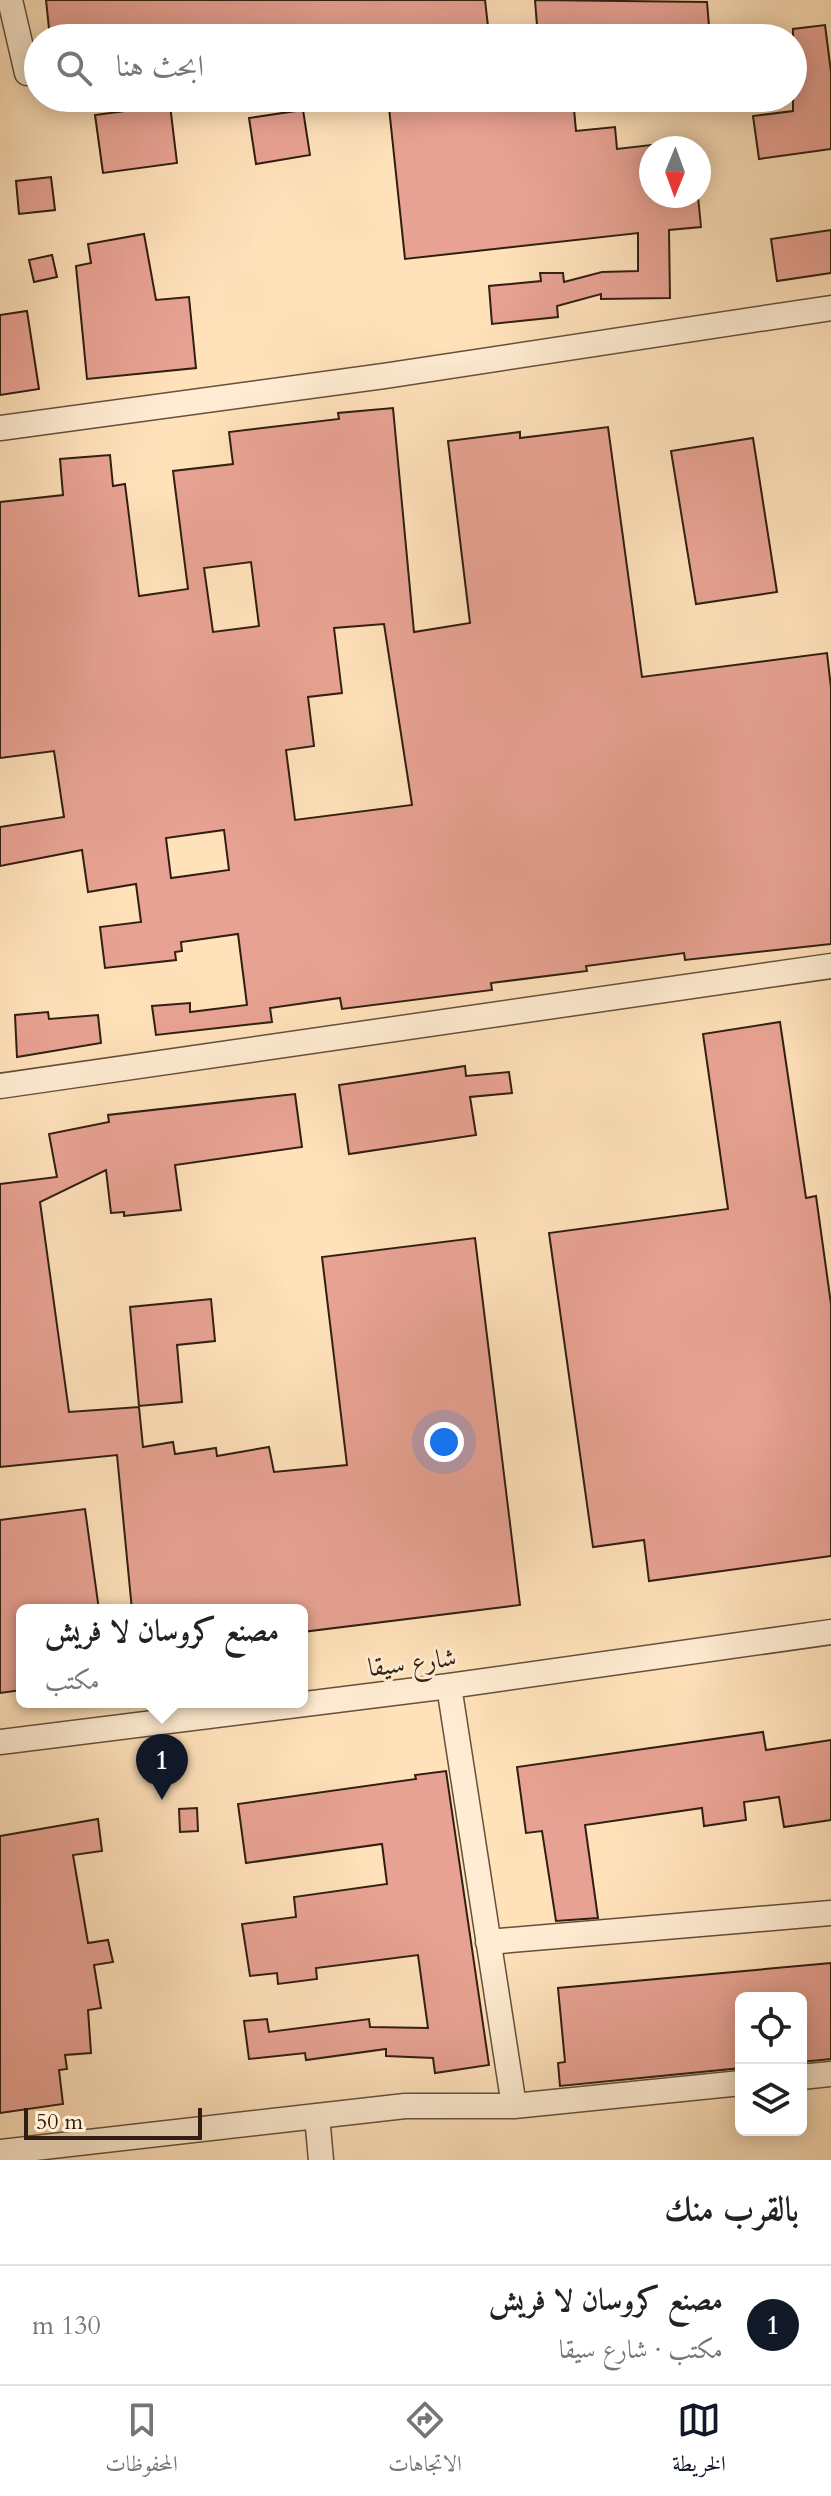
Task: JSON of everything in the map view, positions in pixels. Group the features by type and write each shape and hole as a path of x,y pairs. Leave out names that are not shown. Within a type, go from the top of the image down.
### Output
{"street":[{"path":"10,0 24,60"},
{"path":"0,428 399,373 831,308"},
{"path":"0,1086 831,966"},
{"name":"شارع سيقا","path":"308,1704 831,1632"},
{"path":"449,1686 514,2106"},
{"name":"شارع سيقا","path":"0,1742 273,1708"},
{"path":"488,1942 831,1913"},
{"path":"807,2076 831,2074"},
{"path":"0,2152 105,2151 317,2116 405,2106 514,2106 735,2084"},
{"path":"317,2116 321,2160"}],"building":[{"path":"46,0 485,0 488,24 49,24"},
{"path":"535,0 707,2 709,24 537,24"},
{"path":"825,25 831,72 831,149 759,159 753,116 807,112 807,27"},
{"path":"171,112 177,163 103,173 95,115"},
{"path":"303,112 310,155 256,164 249,118"},
{"path":"389,112 574,112 576,131 615,127 617,149 639,146 639,208 699,208 701,227 669,230 670,298 601,299 601,294 557,306 558,317 492,324 489,286 541,281 540,273 563,273 564,282 602,272 638,271 638,233 405,259"},
{"path":"51,177 55,210 19,214 16,181"},
{"path":"831,230 831,273 777,281 771,239"},
{"path":"144,234 156,300 189,297 196,368 87,379 76,266 91,263 88,244"},
{"path":"52,255 57,277 34,282 29,260"},
{"path":"27,311 39,389 0,395 0,315"},
{"path":"393,408 414,632 470,623 448,441 520,432 520,438 608,427 642,677 827,653 831,688 831,944 685,960 684,953 586,966 587,971 491,983 492,990 342,1009 340,998 270,1008 272,1022 156,1035 152,1006 190,1003 190,1012 247,1005 238,934 181,942 182,951 175,952 176,960 105,968 100,927 141,922 136,884 88,892 82,850 0,866 0,827 64,817 54,751 0,758 0,502 63,495 60,459 110,455 113,486 125,484 139,596 188,589 173,471 233,464 229,432 339,419 338,413","holes":["251,562 259,626 213,632 204,568","384,624 412,805 295,820 286,750 314,746 308,697 342,693 334,628","224,830 229,870 171,878 166,838"]},
{"path":"753,438 777,592 696,604 671,451"},
{"path":"48,1012 49,1019 98,1015 101,1043 17,1057 15,1015"},
{"path":"780,1022 806,1198 816,1196 831,1304 831,1556 649,1581 644,1540 593,1547 549,1233 728,1209 703,1034"},
{"path":"465,1066 466,1076 509,1072 512,1093 470,1097 476,1135 349,1154 339,1085"},
{"path":"295,1094 302,1147 175,1165 181,1210 124,1216 124,1212 111,1213 106,1170 40,1202 69,1412 139,1407 143,1447 173,1442 175,1454 216,1448 217,1456 269,1447 274,1472 347,1465 322,1257 475,1238 520,1605 308,1631 308,1604 131,1604 117,1455 0,1467 0,1184 57,1177 49,1134 109,1122 108,1115"},
{"path":"211,1299 215,1341 177,1345 182,1402 139,1406 130,1307"},
{"path":"85,1509 98,1604 16,1604 16,1691 0,1693 0,1520"},
{"path":"763,1732 766,1750 831,1740 831,1820 784,1827 779,1797 744,1802 746,1820 704,1826 702,1808 585,1825 598,1918 556,1921 542,1831 526,1833 517,1767"},
{"path":"446,1771 489,2065 435,2073 433,2058 386,2056 386,2049 306,2060 305,2053 249,2059 244,2021 267,2019 269,2032 369,2019 370,2027 428,2028 418,1955 316,1968 317,1979 278,1984 277,1973 250,1976 242,1924 296,1917 294,1897 387,1884 382,1844 246,1863 238,1804 416,1779 415,1775"},
{"path":"197,1808 198,1831 180,1832 179,1809"},
{"path":"98,1819 102,1851 73,1855 88,1943 108,1940 113,1962 94,1965 101,2008 88,2010 91,2053 65,2055 67,2069 59,2070 63,2104 0,2113 0,1836"},
{"path":"831,1963 831,2059 807,2061 807,1992 735,1992 735,2069 560,2086 558,2063 565,2062 558,1988"}],"place":[{"name":"مصنع كروسان لا فريش","path":"162,1800"}]}
